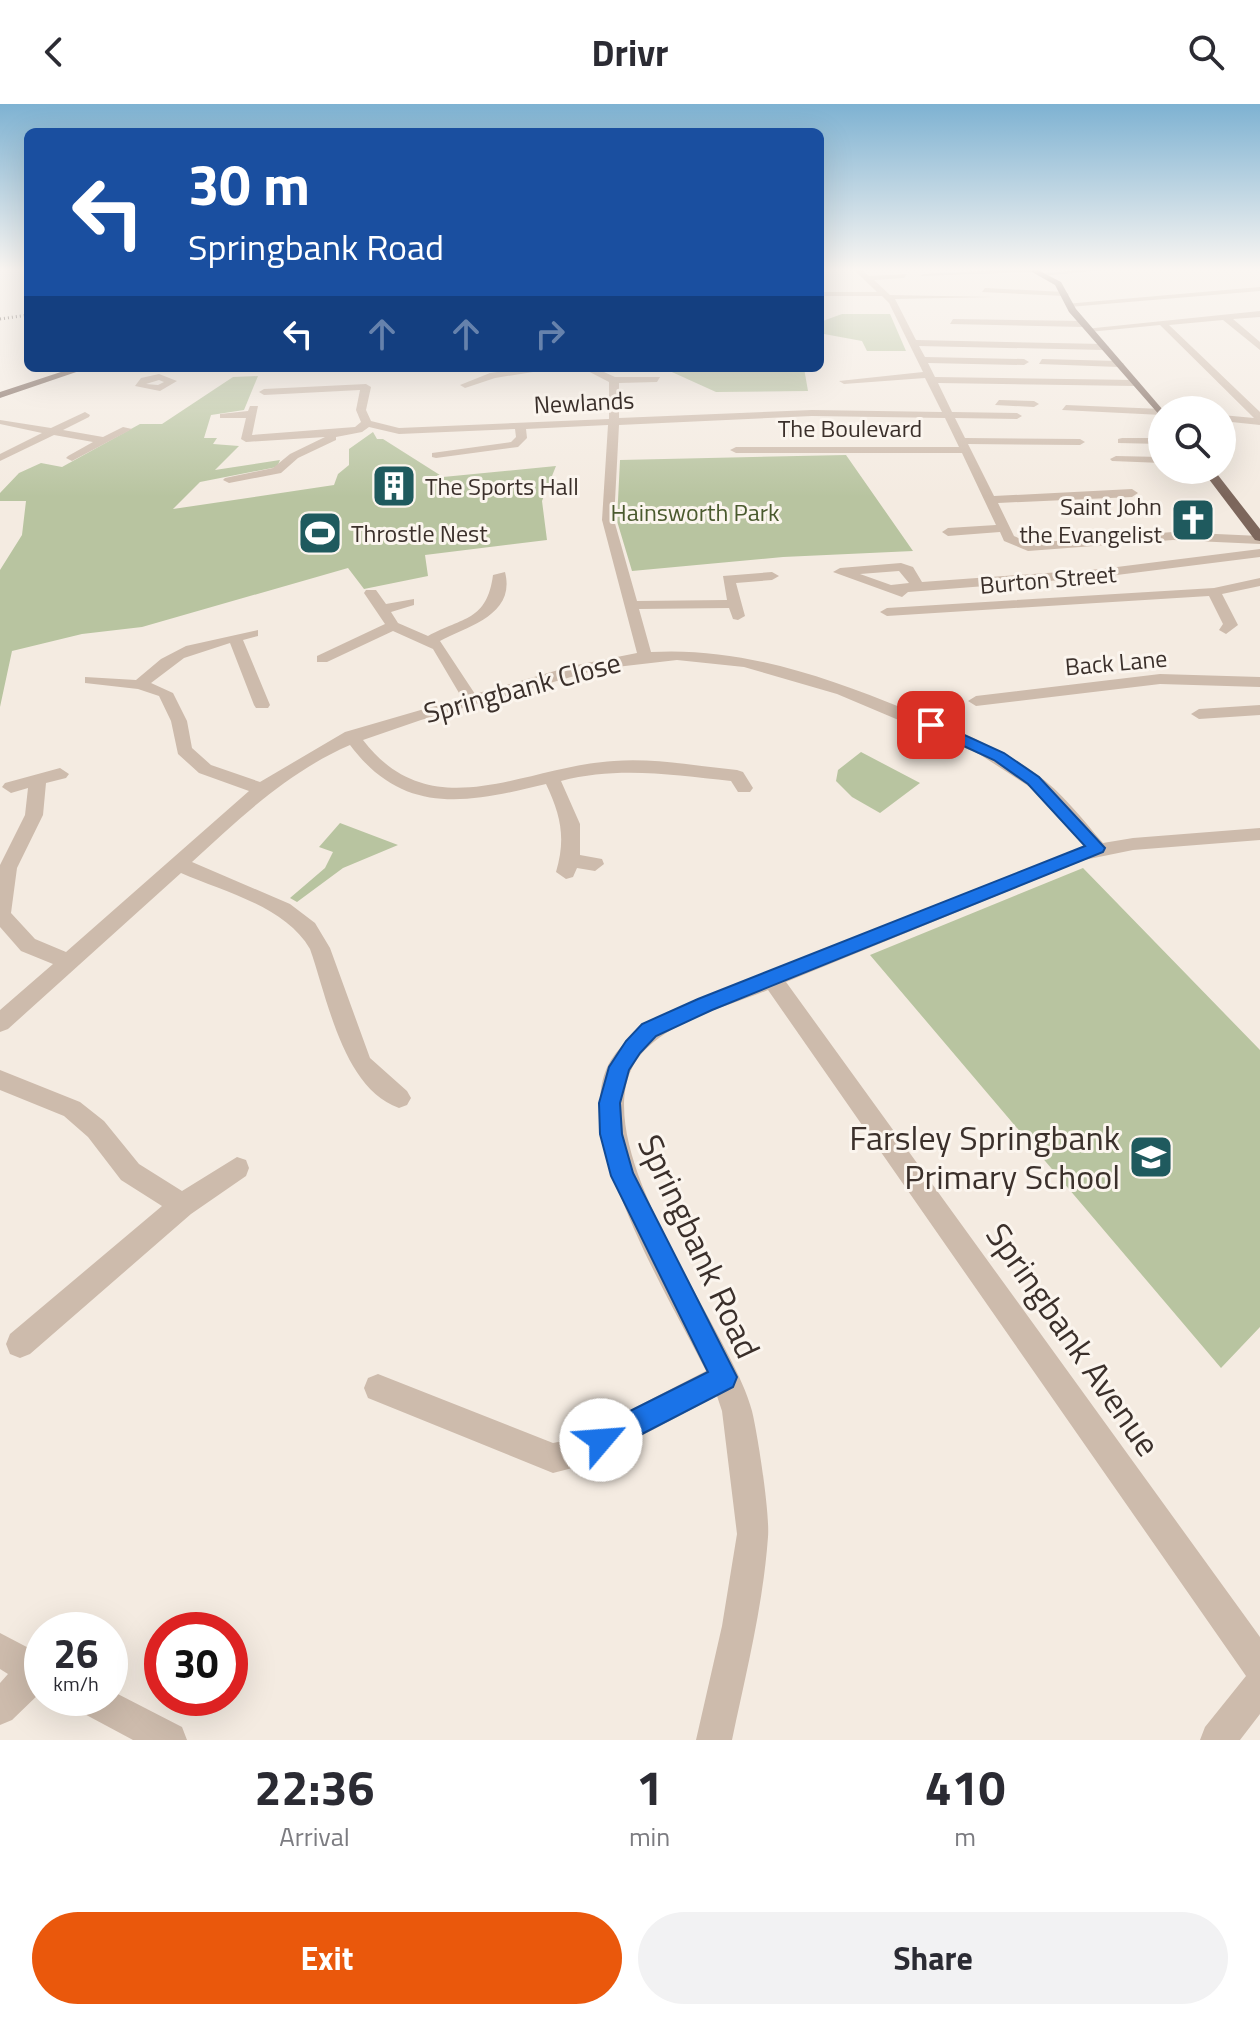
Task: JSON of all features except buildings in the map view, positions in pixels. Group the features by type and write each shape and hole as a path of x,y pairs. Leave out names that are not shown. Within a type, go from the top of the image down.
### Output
{"main road":[{"path":"1102,344 1148,398"},
{"path":"0,395 71,372"},
{"path":"1219,484 1260,538"}],"street":[{"path":"912,344 1009,538 1028,547 1173,536 1260,538"},
{"path":"916,352 964,344"},
{"path":"982,344 1104,347"},
{"path":"1183,344 1259,420"},
{"path":"916,352 1115,360"},
{"path":"1042,362 1115,360"},
{"path":"146,372 154,378"},
{"path":"465,385 493,375 524,380 543,372"},
{"path":"596,372 613,380 657,379"},
{"path":"844,381 928,378 1135,383"},
{"path":"613,380 617,398 610,460 608,520 645,657"},
{"path":"224,416 254,411 246,439 343,433 358,430 367,423 361,410 366,387 264,392"},
{"path":"942,408 1034,404"},
{"path":"942,408 1017,416"},
{"name":"Newlands","path":"367,423 399,431 942,408"},
{"path":"1066,408 1148,412"},
{"path":"2,413 51,432 104,441"},
{"path":"0,458 85,415"},
{"path":"1236,419 1259,420"},
{"path":"436,455 497,450 514,445 522,438 520,425"},
{"path":"954,428 1069,429"},
{"path":"72,458 127,429"},
{"path":"229,480 277,471 294,456 343,433"},
{"name":"The Boulevard","path":"736,450 1080,442"},
{"path":"1116,459 1125,446 1148,443"},
{"path":"0,445 19,449"},
{"path":"1125,446 1148,455"},
{"path":"1125,446 1141,471"},
{"path":"989,500 1132,493"},
{"path":"948,532 1002,528"},
{"path":"890,589 1101,573 1260,553"},
{"path":"918,587 908,570 901,567 840,572 947,609"},
{"path":"630,605 737,610 728,579 772,576"},
{"path":"430,641 489,612 497,602 500,580 481,584"},
{"name":"Burton Street","path":"887,612 1214,592 1260,582"},
{"path":"1214,592 1231,625 1226,630"},
{"path":"371,593 393,626 404,634 439,646 471,700"},
{"path":"382,610 409,602"},
{"path":"322,659 393,626"},
{"path":"140,685 163,661 178,653 253,633"},
{"path":"235,637 262,705"},
{"name":"Springbank Close","path":"0,1023 181,865 262,789 298,762 351,736 581,669 645,657 725,658 769,667 853,694 953,734 999,757 1033,781 1097,848"},
{"name":"Back Lane","path":"976,701 1160,679 1260,682"},
{"path":"90,680 140,685 165,693 179,721 184,750 205,769 262,789"},
{"path":"1199,714 1260,710"},
{"path":"351,736 381,772 414,788 458,795 504,792 597,768 629,766 742,777"},
{"path":"11,787 60,774"},
{"path":"551,778 574,823 576,843 568,866 595,864"},
{"path":"38,780 34,815 8,868 1,915 28,945 70,962"},
{"name":"Springbank Road","path":"714,1740 739,1626 753,1534 737,1411 724,1377 622,1176 611,1134 610,1103 619,1067 649,1030 1097,848 1260,834"},
{"path":"181,865 283,909 308,928 320,948 361,1064 399,1098"},
{"name":"Springbank Avenue","path":"771,978 1260,1666"},
{"path":"0,1080 72,1109 96,1129 130,1172 182,1205"},
{"path":"20,1344 182,1205 237,1168"},
{"path":"378,1388 553,1458 577,1453 724,1377"},
{"path":"0,1650 24,1664"},
{"path":"0,1708 24,1685"},
{"path":"1218,1740 1260,1686"},
{"path":"123,1716 169,1740"}],"green space":[{"path":"864,344 903,344 906,351 867,351"},
{"path":"672,372 805,372 808,391 716,392"},
{"name":"Throstle Nest","path":"258,376 244,410 211,415 204,438 217,438 213,444 239,446 215,470 280,460 277,467 200,482 173,509 334,485 338,474 349,465 349,449 373,432 377,439 383,439 443,477 556,466 542,501 547,540 425,555 428,576 364,589 348,568 142,627 82,634 12,651 0,707 0,570 22,535 26,501 0,501 0,493 19,473 41,463 62,467 140,424 162,424 233,377"},
{"name":"Hainsworth Park","path":"846,455 913,551 783,557 632,571 617,521 620,460"},
{"path":"861,752 920,783 880,813 852,797 836,781 838,770"},
{"path":"340,823 398,845 343,868 297,902 290,898 325,868 333,852 319,847"},
{"name":"Farsley Springbank Primary School","path":"1083,868 1260,1050 1260,1327 1221,1368 870,955"}],"place":[{"name":"The Sports Hall","path":"394,486"},
{"name":"Saint John the Evangelist","path":"1193,520"},
{"name":"Throstle Nest","path":"320,533"},
{"name":"Farsley Springbank Primary School","path":"1151,1157"}],"route":[{"path":"601,1440 724,1377 622,1176 611,1134 610,1103 619,1067 633,1047 649,1030 705,1004 1097,848 1033,781 999,757 931,725"}]}
